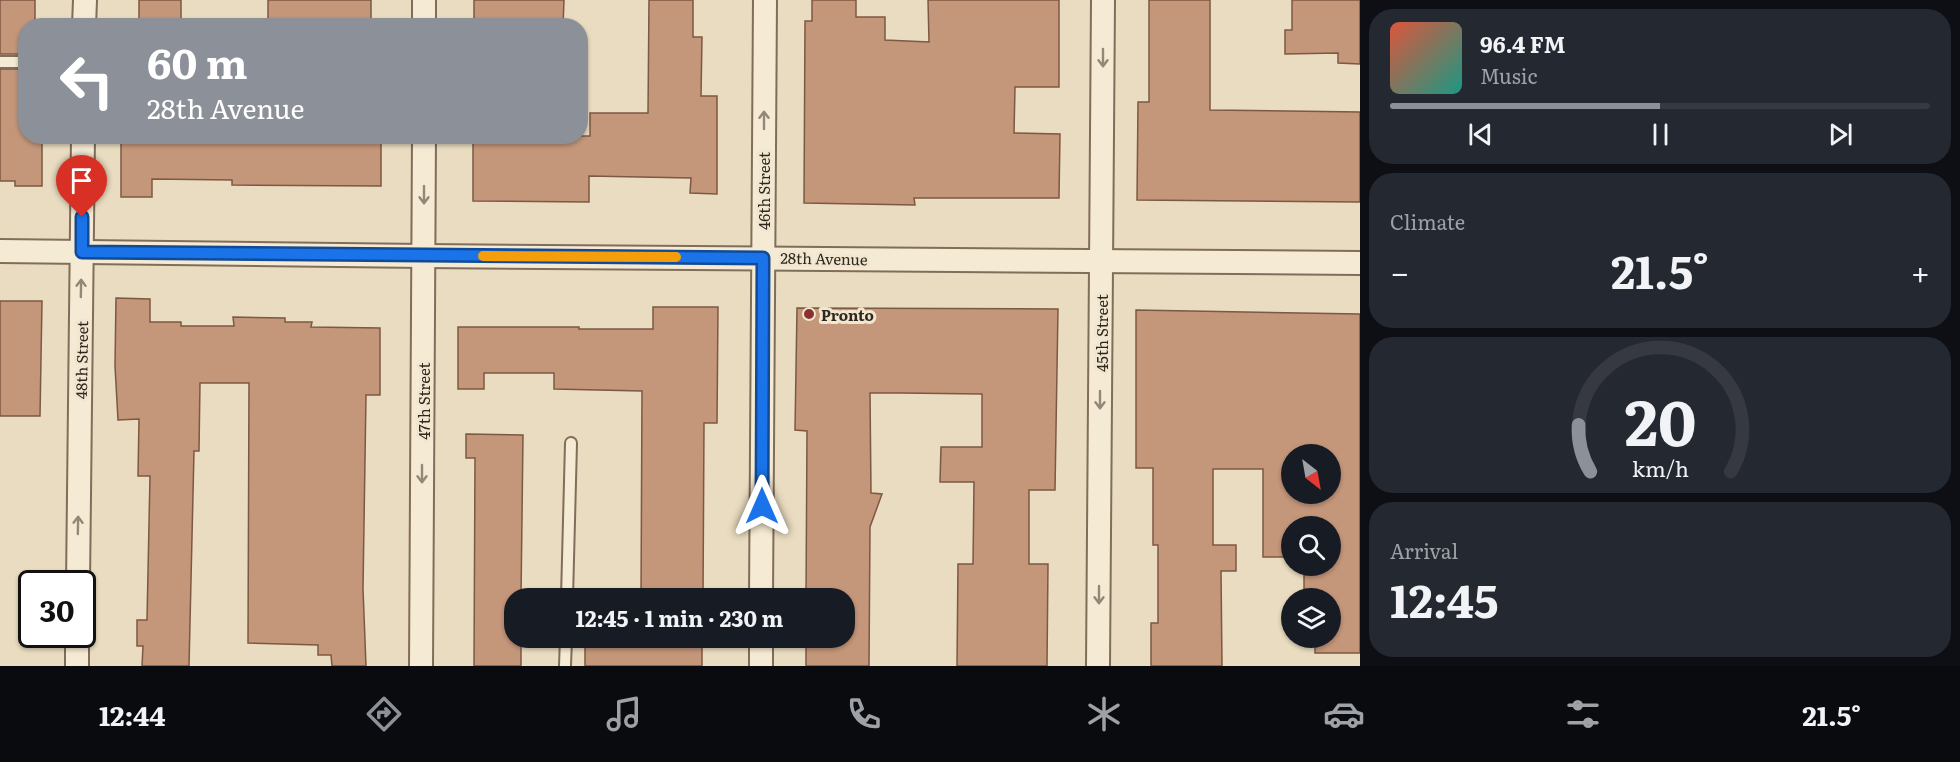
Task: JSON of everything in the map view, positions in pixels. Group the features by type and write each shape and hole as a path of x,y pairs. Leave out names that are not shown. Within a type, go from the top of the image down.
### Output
{"street":[{"path":"84,18 85,0"},
{"path":"424,0 424,18"},
{"name":"46th Street","path":"761,588 765,0"},
{"name":"45th Street","path":"1098,666 1103,0"},
{"name":"48th Street","path":"78,570 83,144"},
{"name":"47th Street","path":"421,666 424,144"},
{"name":"28th Avenue","path":"0,251 1360,263"},
{"path":"77,648 77,666"},
{"path":"761,648 761,666"}],"lane":[{"path":"0,62 18,62"},
{"path":"567,588 571,443"},
{"path":"565,666 566,648"}],"building":[{"path":"0,0 35,0 35,18 18,18 18,54 0,54"},
{"path":"139,0 181,0 181,18 139,18"},
{"path":"268,0 371,0 371,18 268,18"},
{"path":"474,0 564,0 563,18 474,18"},
{"path":"649,0 693,0 693,37 702,37 701,96 717,96 717,194 690,193 691,178 589,176 589,202 473,201 473,144 588,144 590,113 648,113"},
{"path":"812,0 856,0 856,17 885,17 885,40 929,42 928,0 1059,0 1059,87 1015,87 1014,133 1060,134 1059,198 914,198 915,205 804,203 805,21 812,21"},
{"path":"1149,0 1210,0 1210,110 1360,112 1360,202 1137,200 1138,102 1149,102"},
{"path":"1292,0 1360,0 1360,64 1338,63 1338,53 1285,54 1285,30 1292,30"},
{"path":"0,69 18,69 18,144 42,144 42,186 15,186 15,181 0,181"},
{"path":"121,144 381,144 381,186 232,185 232,180 152,179 152,197 121,197"},
{"path":"116,298 150,299 150,322 181,322 181,326 234,326 233,317 285,318 285,322 312,322 311,327 380,328 380,395 366,395 363,589 366,666 332,666 331,655 318,655 318,645 248,643 249,383 200,383 199,451 194,451 189,666 142,666 143,646 137,646 137,620 147,620 150,476 138,476 139,419 118,420 115,366"},
{"path":"0,301 42,301 40,416 0,416"},
{"path":"653,307 718,307 717,423 704,423 703,588 641,588 642,391 554,389 554,373 484,373 484,389 458,389 458,327 653,329"},
{"path":"797,308 1058,309 1055,490 1029,490 1029,564 1048,564 1047,666 957,666 958,564 973,564 974,482 940,482 941,447 982,447 982,394 870,393 871,493 882,494 870,527 869,666 806,666 806,648 855,648 855,588 806,588 807,431 795,430"},
{"path":"1136,310 1360,314 1360,653 1315,653 1315,648 1341,648 1341,588 1304,588 1304,576 1341,576 1341,516 1281,516 1281,557 1263,557 1263,469 1213,469 1213,545 1236,545 1236,571 1221,571 1222,666 1151,666 1151,623 1158,623 1158,545 1153,545 1153,468 1136,468"},
{"path":"466,434 523,435 521,588 504,588 504,648 521,648 521,666 474,666 475,458 466,458"},
{"path":"585,648 702,648 702,666 585,666"}],"slow traffic":[{"path":"483,256 676,257"}],"place":[{"name":"Pronto","path":"809,314"}],"route":[{"path":"82,217 82,252 763,258 762,506"}]}
